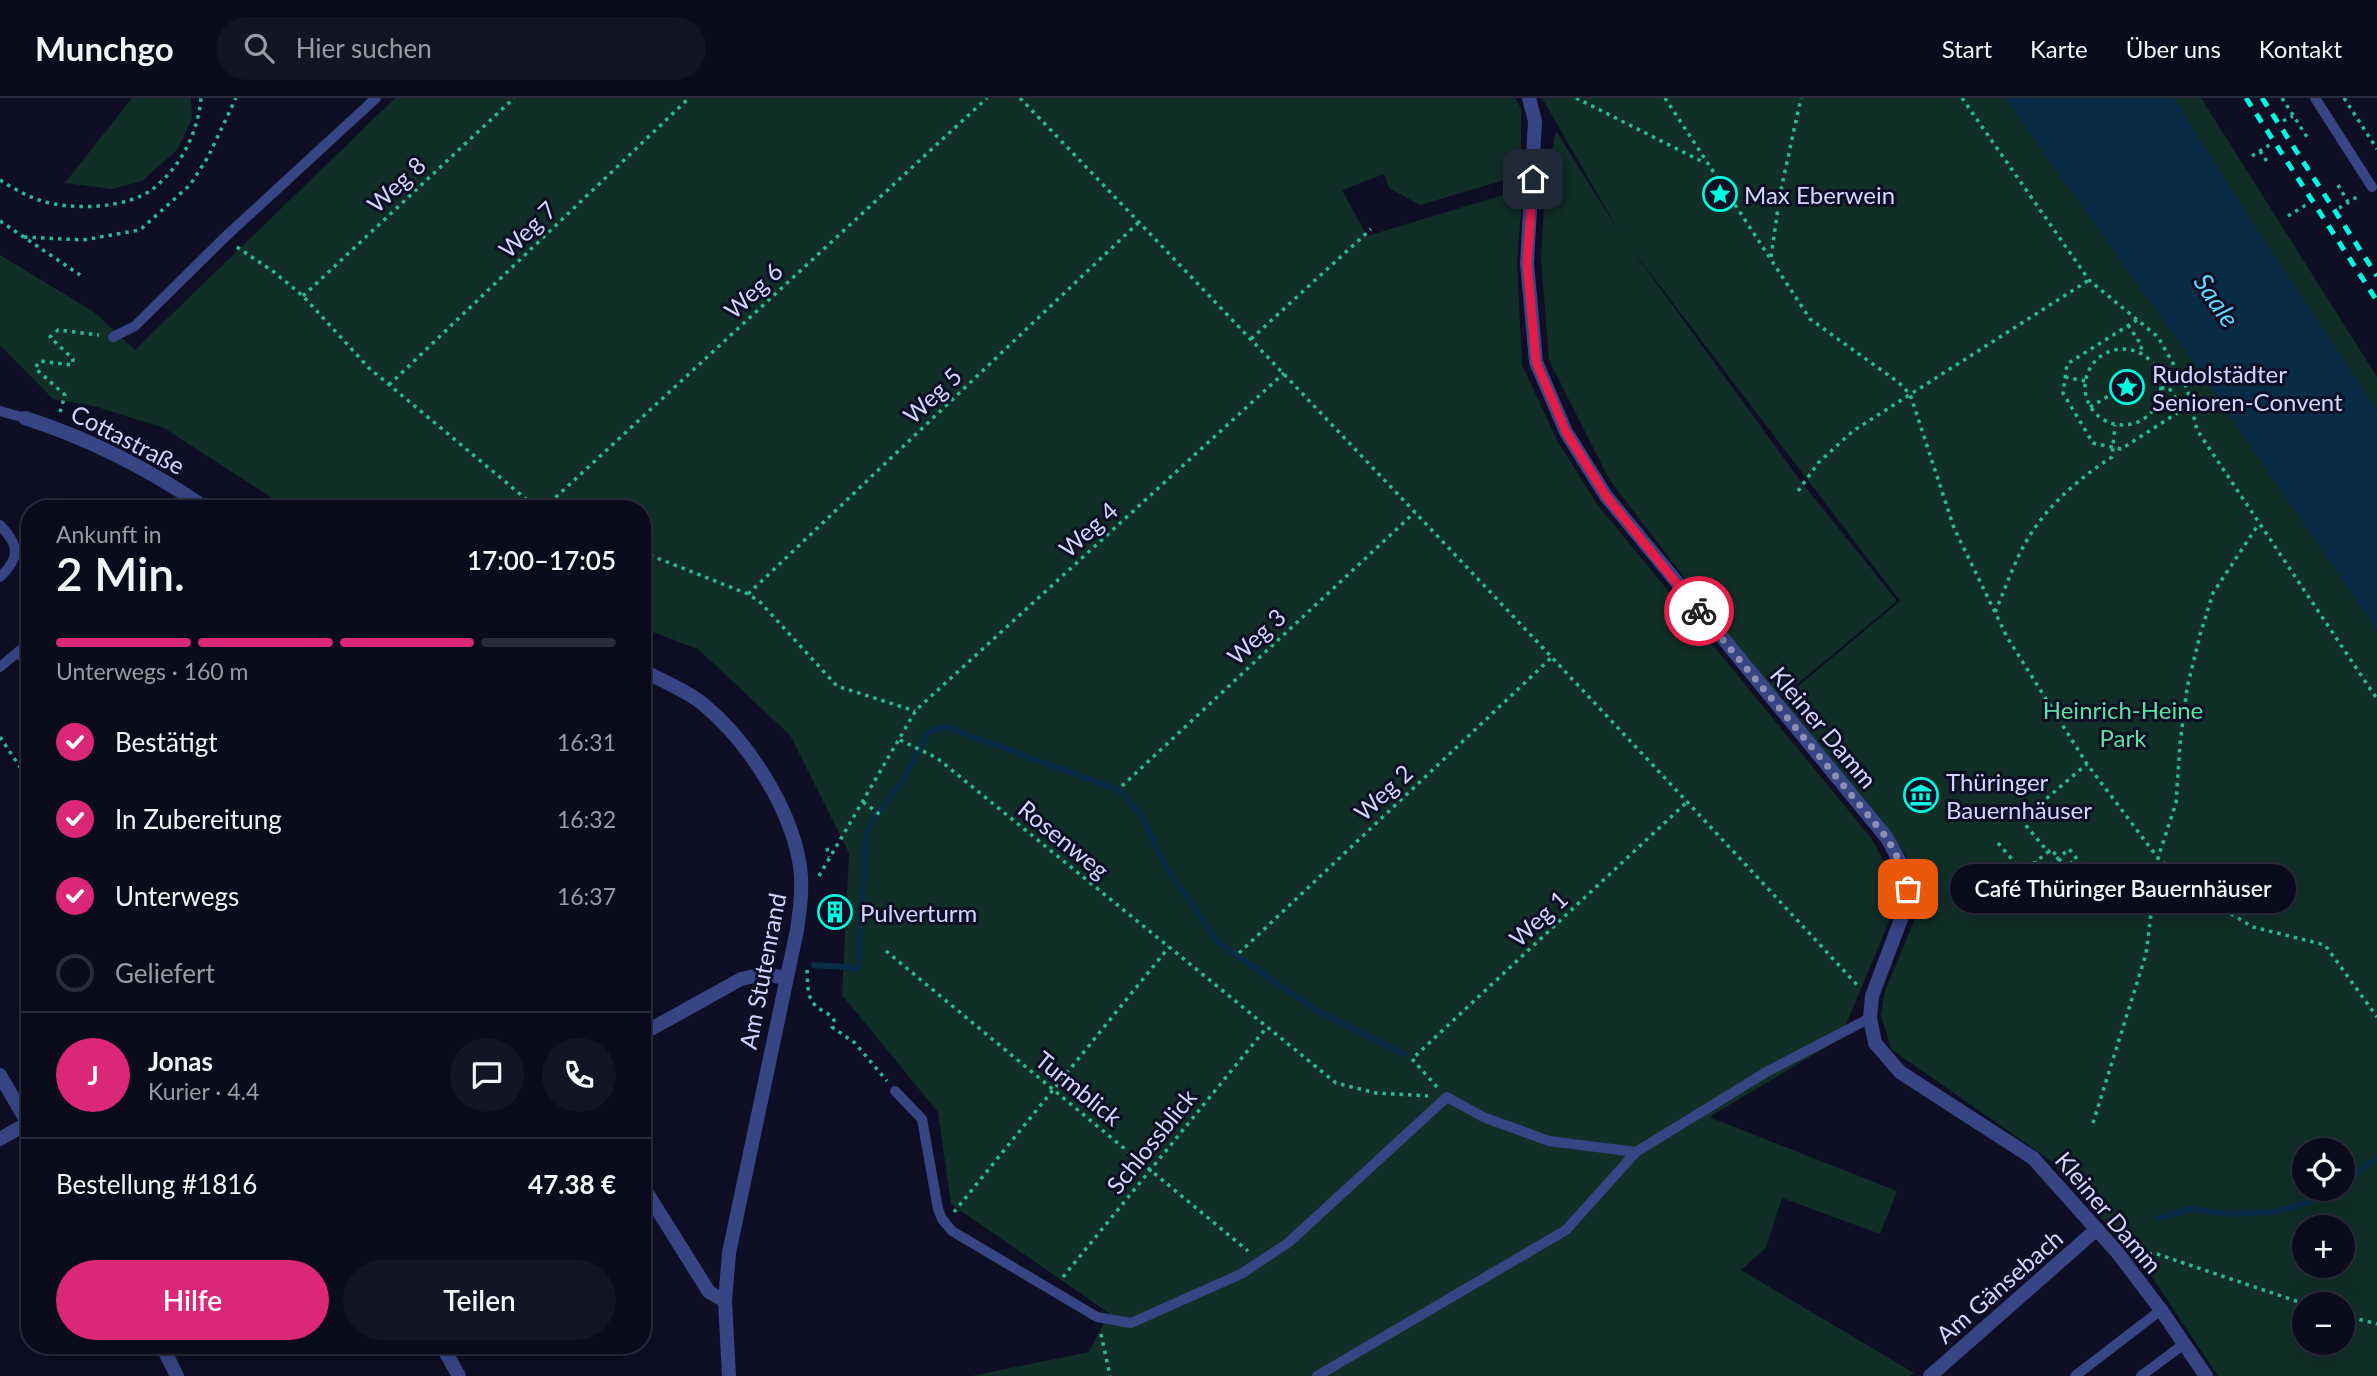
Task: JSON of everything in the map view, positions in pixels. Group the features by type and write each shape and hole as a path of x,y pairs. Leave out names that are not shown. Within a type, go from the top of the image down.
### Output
{"street":[{"name":"Kleiner Damm","path":"1529,98 1535,121 1527,263 1536,362 1566,432 1606,496 1887,838 1901,864 1908,889 1906,906 1872,996 1870,1018 1875,1043 1900,1072 2033,1158 2117,1252 2206,1376"},
{"name":"Cottastraße","path":"25,418 117,455 194,500"},
{"name":"Am Stutenrand","path":"651,675 702,703 751,752 783,811 799,864 802,894 797,930 729,1253 725,1301 729,1376"},
{"path":"651,1029 741,979 764,974 786,978"},
{"path":"0,1075 21,1111"},
{"path":"0,1139 21,1129"},
{"path":"651,1199 709,1292 725,1301"},
{"name":"Am Gänsebach","path":"1930,1376 2097,1229"},
{"path":"166,1354 177,1376"},
{"path":"447,1354 459,1376"}],"lane":[{"path":"113,337 135,326 224,238 376,98"},
{"path":"2315,98 2372,187"},
{"path":"0,411 25,418"},
{"path":"0,525 13,539 15,554 12,566 0,578"},
{"path":"0,667 21,650"},
{"path":"1317,1376 1566,1230 1636,1152 1768,1071 1870,1018"},
{"path":"895,1091 922,1119 938,1209 951,1231 1097,1317 1131,1323 1241,1274 1288,1243 1447,1097 1483,1116 1549,1141 1636,1152"},
{"path":"2075,1376 2161,1310"},
{"path":"2141,1376 2184,1344"}],"path":[{"path":"0,180 41,201 84,208 137,198 154,188 184,152 196,127 201,98"},
{"path":"24,237 83,240 140,230 190,186 208,157 236,98"},
{"name":"Weg 8","path":"303,296 514,98"},
{"name":"Weg 7","path":"389,385 689,98"},
{"name":"Weg 6","path":"553,500 987,98"},
{"path":"1020,98 1688,801 1861,989 1872,996"},
{"path":"1576,98 1707,164"},
{"path":"1665,98 1810,319 1898,382 1910,394 1954,528 2007,637 2087,764 2158,858 2206,899 2253,928 2325,945 2377,1017"},
{"path":"1771,259 1780,194 1801,98"},
{"path":"1962,98 2089,280 2158,337 2187,388 2197,430 2258,525 2377,699"},
{"path":"2282,98 2307,137"},
{"path":"2344,98 2377,149"},
{"path":"2283,121 2293,116"},
{"path":"2252,156 2271,144"},
{"path":"2260,151 2268,163"},
{"path":"2338,185 2348,202"},
{"path":"2288,216 2309,203"},
{"path":"0,221 80,275"},
{"name":"Weg 5","path":"748,594 1139,222"},
{"path":"1251,339 1371,229"},
{"path":"224,238 274,272 303,296 369,368 527,500"},
{"path":"1798,491 1819,462 1853,431 2089,280"},
{"path":"2137,320 2067,364 2063,393 2093,443 2121,449 2191,405"},
{"path":"2128,326 2142,346 2139,353"},
{"path":"65,396 35,368 40,361 72,365 73,359 50,337 58,330 113,337"},
{"path":"2121,349 2139,353 2150,360 2156,368 2161,388 2159,399 2148,416 2129,425 2115,425 2100,418 2090,407 2085,381 2088,371 2101,355 2121,349"},
{"name":"Weg 4","path":"915,711 1284,373"},
{"path":"2065,377 2085,381"},
{"path":"2090,407 2124,387"},
{"path":"2161,388 2169,388 2183,410"},
{"path":"1995,612 2025,543 2047,513 2072,486 2112,457 2115,425"},
{"name":"Weg 3","path":"1122,786 1415,512"},
{"path":"2093,1123 2146,954 2158,858 2176,803 2179,744 2187,688 2203,625 2213,593 2258,525"},
{"path":"651,556 748,594 760,602 837,686 915,711 829,857 827,848"},
{"name":"Weg 2","path":"1239,953 1552,657"},
{"path":"0,737 21,768"},
{"name":"Rosenweg","path":"900,740 937,758 1335,1083 1376,1093 1411,1095"},
{"path":"2040,804 2087,764"},
{"name":"Weg 1","path":"1447,1097 1412,1059 1688,801"},
{"path":"863,802 882,816"},
{"path":"2017,811 2048,852"},
{"path":"1998,843 2023,872 2034,900"},
{"path":"2023,872 2051,849 2074,877"},
{"path":"2068,849 2090,875 2085,878 2085,889 2079,892 2071,890 2049,866 2068,849"},
{"path":"2001,857 2007,853"},
{"path":"2057,875 2076,859"},
{"path":"2035,862 2063,897 2071,890"},
{"path":"2071,890 2070,883 2074,877 2085,878"},
{"path":"2085,889 2102,909"},
{"path":"957,1207 1169,947"},
{"name":"Turmblick","path":"886,951 1249,1252"},
{"path":"807,976 808,991 814,1005 831,1015 834,1020 832,1027 855,1043 895,1091"},
{"name":"Schlossblick","path":"1063,1277 1267,1027"},
{"path":"2117,1252 2158,1254 2292,1300"},
{"path":"1097,1317 1110,1376"},
{"path":"2355,1318 2377,1324"}],"green space":[{"path":"132,98 191,98 192,119 177,150 142,181 112,189 65,183"},
{"path":"395,98 1515,98 1521,108 1521,175 1420,205 1389,188 1384,174 1342,190 1367,236 1523,189 1517,261 1522,365 1557,440 1597,504 1871,838 1884,862 1891,878 1896,905 1840,1039 1709,1117 1897,1191 1880,1234 1782,1198 1766,1248 1741,1270 1914,1373 1910,1376 972,1376 1089,1352 1109,1313 951,1204 938,1112 842,995 849,853 790,735 698,649 651,631 651,500 275,500 164,428 94,406 53,399 0,345 0,255 94,312 135,350"},
{"name":"Heinrich-Heine Park","path":"1542,98 2005,98 2203,376 2377,631 2377,1376 2218,1376 2150,1274 2051,1161 1891,1049 1881,1015 1885,991 1917,914 1918,884 1909,861 1893,835 1779,702 1900,601 1628,244 1799,479 1897,601 1778,700 1609,479 1549,360 1541,260 1545,185 1556,131 1620,233"},
{"path":"2174,98 2201,98 2377,377 2377,410 2250,219"}],"water":[{"name":"Saale","path":"2005,98 2174,98 2250,219 2377,410 2377,631 2203,376"}],"waterway":[{"path":"814,965 858,968 866,837 874,817 898,788 929,732 946,727 1119,790 1141,814 1165,866 1219,943 1319,1012 1404,1054"},
{"path":"2355,1175 2377,1158"},
{"path":"2158,1218 2191,1209 2230,1214 2275,1212 2313,1201"}],"railway":[{"path":"2246,98 2377,301"},
{"path":"2262,98 2377,276"}],"way so far":[{"path":"1699,611 1887,838 1901,864 1908,889"}],"place":[{"name":"Max Eberwein","path":"1720,194"},
{"name":"Rudolstädter Senioren-Convent","path":"2127,387"},
{"name":"Thüringer Bauernhäuser","path":"1921,795"},
{"name":"Café Thüringer Bauernhäuser","path":"1908,889"},
{"name":"Pulverturm","path":"835,912"}],"route":[{"path":"1533,179 1527,263 1536,362 1566,432 1606,496 1699,611"}]}
